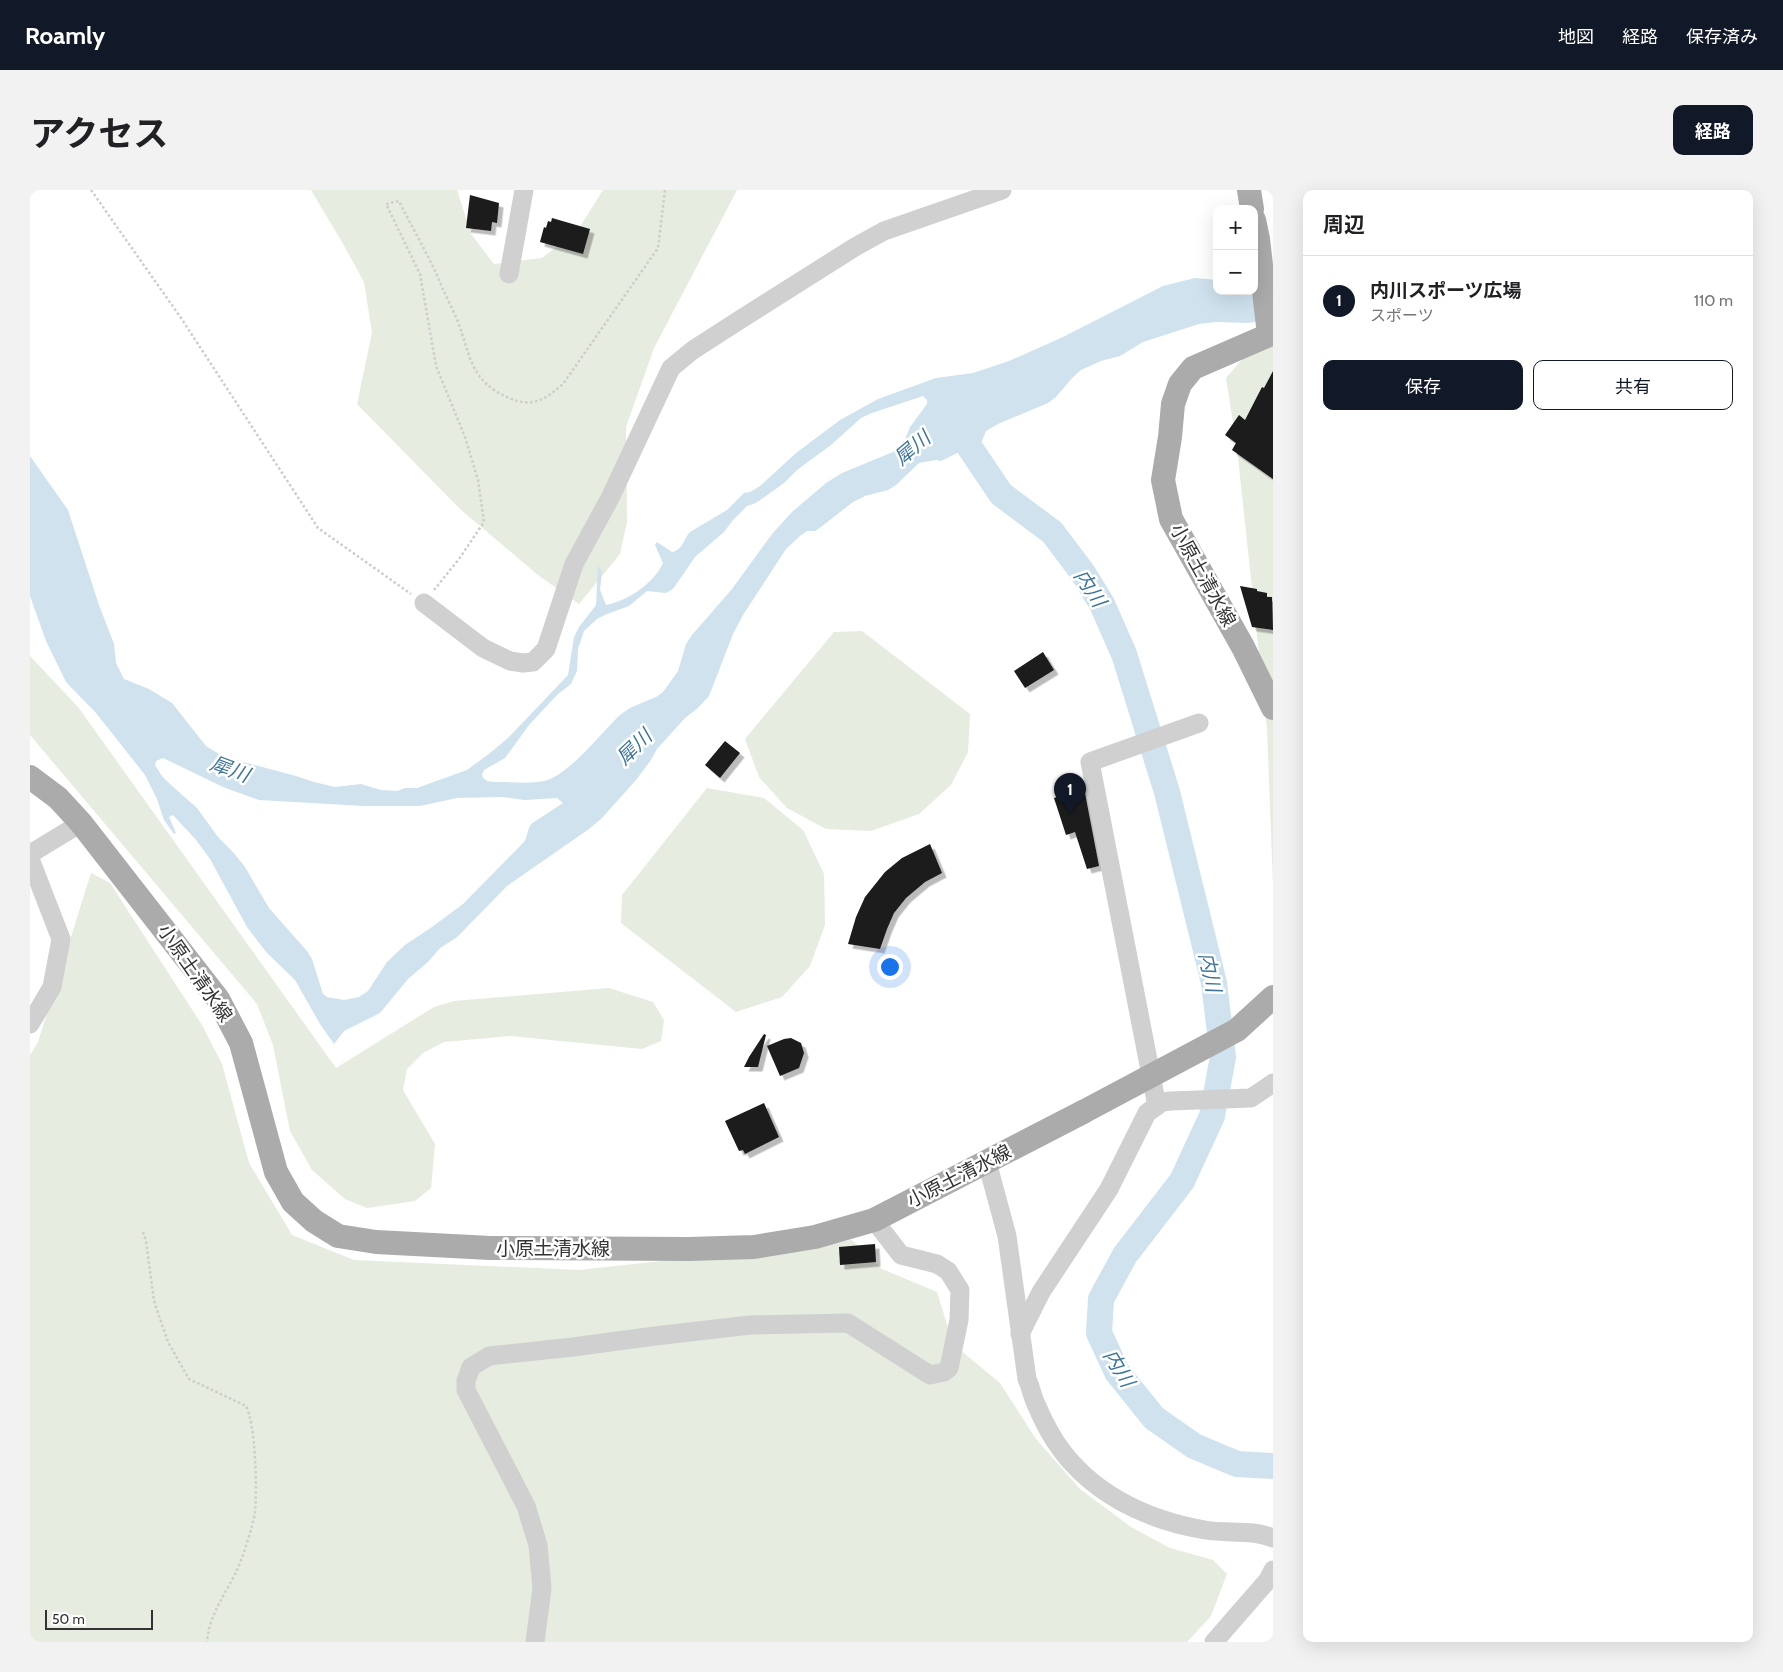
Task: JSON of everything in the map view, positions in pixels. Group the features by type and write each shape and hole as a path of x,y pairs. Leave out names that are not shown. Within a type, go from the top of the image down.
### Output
{"main road":[{"path":"1249,190 1251,205"},
{"name":"小原土清水線","path":"1258,245 1270,333 1193,368 1180,384 1173,404 1163,480 1171,519 1243,647 1273,708"},
{"name":"小原土清水線","path":"30,777 58,798 80,823 218,999 241,1043 276,1172 293,1202 314,1221 338,1236 376,1242 490,1248 689,1249 754,1247 815,1236 874,1220 1083,1112 1237,1030 1273,997"}],"street":[{"path":"509,274 524,190"},
{"path":"424,603 483,648 510,661 533,662 546,649 574,564 610,498 671,368 693,350 738,321 855,247 884,231 1002,190"},
{"path":"1164,1103 1090,762 1199,723"},
{"path":"30,854 80,823"},
{"path":"30,859 60,939 52,987 30,1024"},
{"path":"1020,1334 1041,1292 1109,1189 1147,1113 1164,1103 1251,1098 1273,1083"},
{"path":"987,1162 1007,1236 1027,1379 1035,1402 1056,1441 1081,1472 1103,1491 1123,1503 1156,1518 1206,1530 1263,1534 1273,1538"},
{"path":"535,1642 542,1588 538,1544 526,1506 466,1390 466,1381 471,1367 489,1356 573,1348 750,1325 848,1323 930,1375 944,1372 949,1368 953,1354 959,1320 960,1290 948,1271 937,1264 902,1255 874,1220"},
{"path":"1214,1642 1268,1580 1273,1570"}],"path":[{"path":"92,190 181,318 318,528 424,603 459,559 484,522 478,480 436,366 420,274 386,204 399,201 436,272 458,323 468,356 480,377 494,391 515,401 530,404 549,397 563,384 658,248 665,190"},
{"path":"143,1232 146,1241 154,1301 168,1342 189,1380 246,1406 250,1414 255,1463 255,1514 237,1570 212,1617 207,1642"}],"shaded area":[{"path":"311,190 457,190 471,234 494,264 542,258 578,230 603,190 737,190 654,348 626,427 627,522 620,554 579,604 538,575 460,509 357,404 372,333 364,282"},
{"path":"1273,338 1273,884 1267,729 1237,448 1226,378 1258,341"},
{"path":"862,631 970,714 968,752 951,785 919,814 871,831 826,829 787,808 759,777 745,739 834,632"},
{"path":"30,656 78,707 336,1068 434,1007 454,1001 609,988 653,1002 664,1020 661,1041 642,1049 510,1036 444,1042 423,1053 407,1069 403,1090 435,1144 431,1188 415,1201 367,1208 345,1199 312,1170 290,1131 273,1045 257,1004 30,735"},
{"path":"707,788 764,798 803,830 824,874 825,925 810,966 782,997 736,1012 621,923 622,895"},
{"path":"91,873 110,883 202,1025 222,1064 249,1163 292,1235 354,1260 579,1270 852,1240 882,1269 937,1292 953,1344 1000,1383 1036,1439 1080,1489 1131,1527 1170,1548 1213,1560 1227,1574 1211,1616 1187,1642 30,1642 30,1055 38,1042"}],"water":[{"name":"犀川","path":"1195,278 1213,280 1213,295 1257,295 1273,320 1247,323 1216,322 1199,324 1143,342 1120,356 1101,361 1081,370 1048,403 998,424 986,431 982,441 941,461 919,463 888,490 865,496 853,502 815,531 807,531 800,536 786,549 743,615 733,634 709,696 685,718 657,749 636,780 602,818 507,886 456,938 440,948 428,962 408,979 380,1013 344,1031 334,1044 320,1024 295,980 266,952 247,927 210,859 196,840 173,815 169,817 176,833 174,834 164,820 157,799 145,775 96,713 66,682 46,641 30,596 30,456 68,510 99,605 114,644 116,663 124,679 149,689 172,703 206,746 232,759 335,787 361,784 381,790 397,791 405,788 417,788 467,770 490,753 508,738 568,675 574,637 579,627 596,605 598,565 602,572 600,590 606,605 623,600 647,584 659,570 663,563 655,545 657,542 672,552 676,551 690,532 727,510 744,493 760,486 796,453 840,420 878,399 936,378 973,373 1009,361 1063,337 1163,286","holes":["923,396 927,400 927,404 910,427 904,442 893,452 842,473 826,483 792,512 772,534 732,589 692,635 686,644 678,671 663,692 620,715 574,762 554,777 544,781 528,783 492,782 483,778 484,770 505,758 529,725 557,695 571,684 577,671 578,649 584,631 597,619 629,606 647,591 666,593 673,589 695,557 724,532 747,506 756,503 784,483 797,470 831,445 861,418","163,758 223,787 259,800 364,806 420,806 457,798 502,797 525,800 557,798 563,803 531,824 524,842 463,904 405,945 387,962 368,991 359,997 344,1000 327,997 323,994 312,959 307,951 269,908 245,867 218,837 197,808 162,776 155,765 156,761"]}],"building":[{"path":"470,195 499,203 497,223 492,222 491,231 466,228"},
{"path":"552,218 590,229 583,254 540,242 544,227 546,228 548,221 551,222"},
{"path":"1273,371 1273,479 1232,450 1236,443 1225,435 1239,415 1245,420 1262,387 1264,388"},
{"path":"1240,586 1257,589 1257,591 1267,593 1267,597 1272,597 1273,630 1252,627"},
{"path":"1043,652 1054,670 1025,688 1014,671"},
{"path":"725,741 740,753 720,778 705,765"},
{"path":"1084,788 1099,866 1087,869 1075,832 1066,835 1054,798"},
{"path":"930,844 942,873 925,882 906,898 894,913 880,949 848,944 856,917 865,897 885,872 902,858"},
{"path":"764,1034 766,1035 758,1067 744,1067 749,1057"},
{"path":"791,1038 801,1043 804,1053 799,1068 780,1076 767,1046"},
{"path":"764,1103 779,1137 745,1154 743,1150 739,1151 725,1121"},
{"path":"875,1244 876,1262 840,1265 839,1247"}],"waterway":[{"name":"内川","path":"950,418 1001,494 1052,532 1083,573 1102,604 1124,654 1167,792 1214,983 1223,1057 1212,1116 1182,1181 1125,1255 1101,1299 1099,1333 1117,1372 1154,1418 1194,1446 1237,1464 1273,1466"}],"place":[{"name":"内川スポーツ広場","path":"1070,814"}]}
